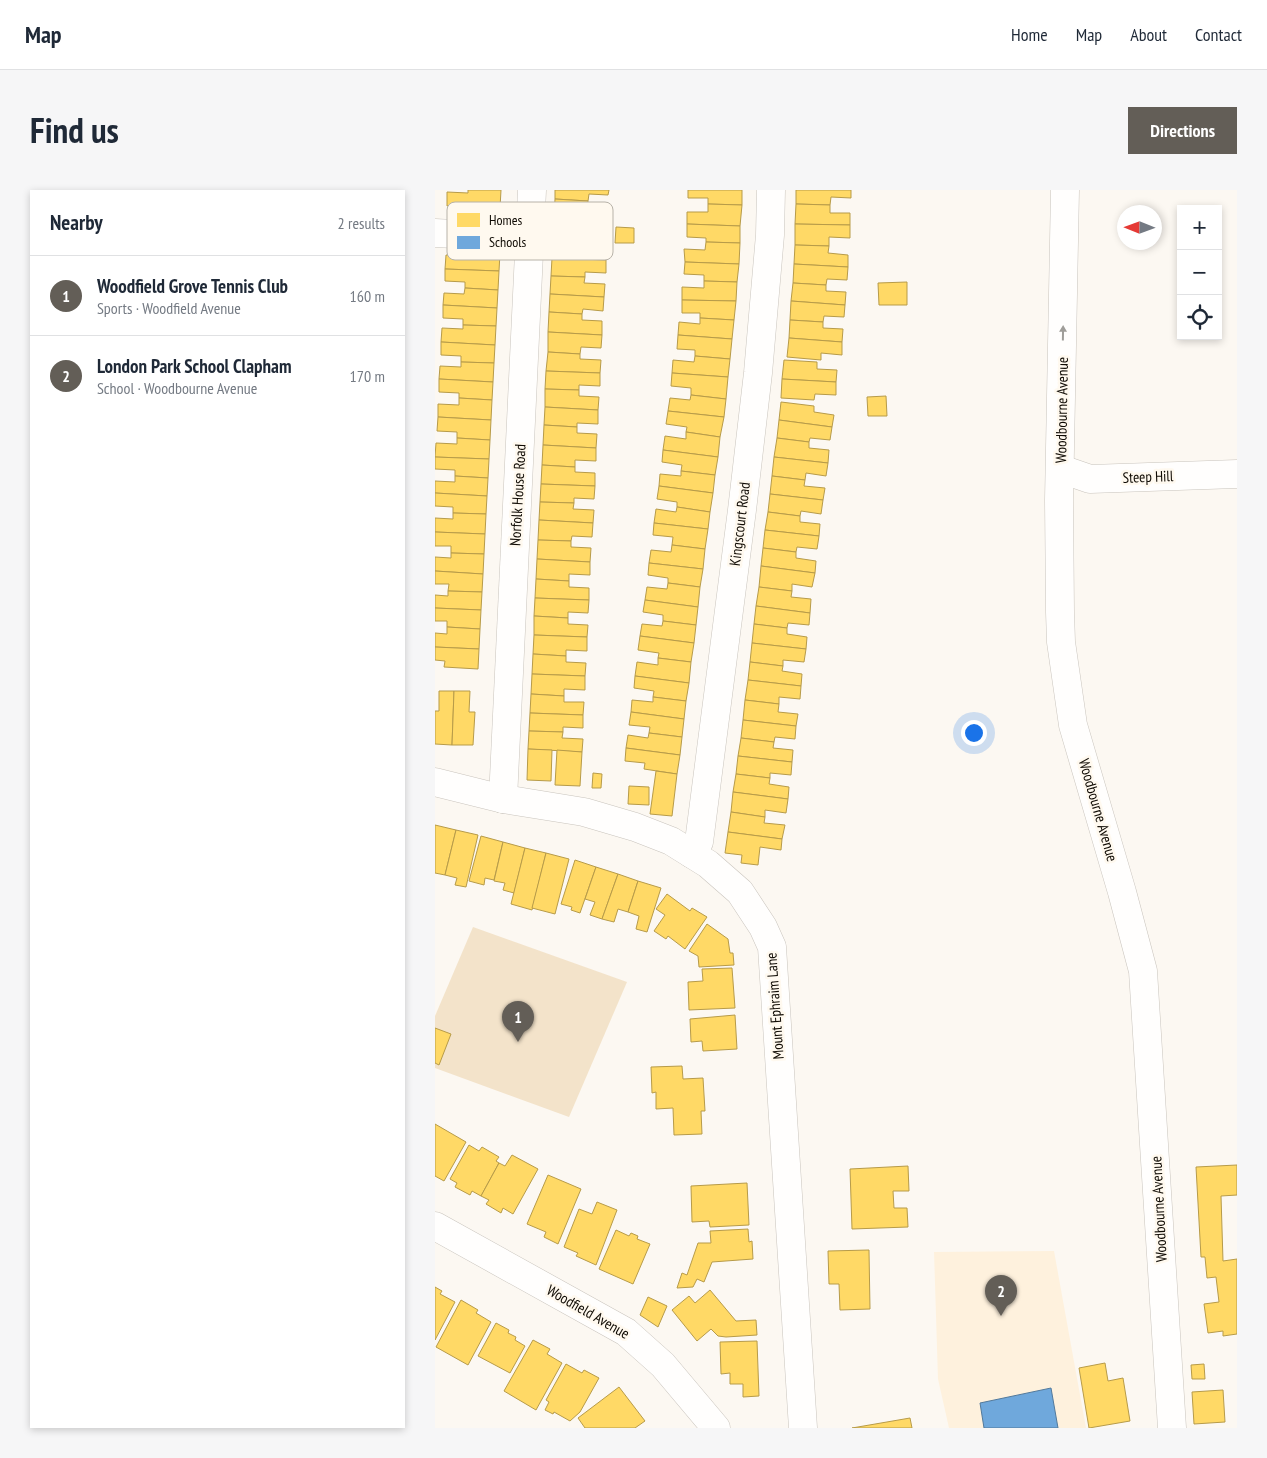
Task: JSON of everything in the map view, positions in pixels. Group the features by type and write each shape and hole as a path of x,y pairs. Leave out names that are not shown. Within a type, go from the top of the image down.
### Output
{"street":[{"name":"Kingscourt Road","path":"692,854 699,842 742,510 765,291 771,190"},
{"name":"Woodbourne Avenue","path":"1065,190 1060,612 1064,667 1073,725 1143,971 1171,1428"},
{"name":"Norfolk House Road","path":"503,799 528,260"},
{"name":"Steep Hill","path":"1061,469 1090,479 1237,474"},
{"name":"Mount Ephraim Lane","path":"435,782 503,799 585,812 635,827 671,841 708,864 740,892 763,927 772,947 803,1428"},
{"name":"Woodfield Avenue","path":"435,1226 626,1332 663,1365 715,1428"}],"shaded area":[{"path":"473,927 627,982 569,1117 435,1068 435,1016"},
{"path":"1054,1251 1086,1428 949,1428 938,1379 934,1252"}],"building: Homes":[{"path":"468,190 501,190 500,202 447,202 447,192 468,193"},
{"path":"555,190 609,190 608,195 589,194 588,201 555,199"},
{"path":"688,190 742,190 742,205 708,204 708,198 688,198"},
{"path":"796,190 851,190 851,198 831,197 830,205 796,204"},
{"path":"555,199 588,201 588,202 555,202"},
{"path":"708,204 742,205 740,226 687,224 687,212 708,212"},
{"path":"796,204 830,205 830,213 850,213 850,225 795,224"},
{"path":"687,224 740,226 740,243 706,242 706,238 687,237"},
{"path":"795,224 850,225 850,238 829,237 829,246 795,245"},
{"path":"616,227 634,228 634,243 615,243"},
{"path":"706,242 740,243 739,264 685,262 684,249 705,250"},
{"path":"795,245 829,246 828,253 848,255 848,267 794,264"},
{"path":"446,255 447,260 500,260 499,271 445,269"},
{"path":"552,260 606,260 606,273 585,272 585,277 551,276"},
{"path":"685,262 739,264 737,282 704,281 704,275 684,274"},
{"path":"794,264 848,267 847,280 827,279 826,285 793,283"},
{"path":"445,269 499,271 498,290 465,288 465,282 445,281"},
{"path":"551,276 585,277 584,283 605,284 604,297 550,294"},
{"path":"704,281 737,282 736,301 682,300 682,287 704,288"},
{"path":"907,282 907,305 879,305 878,283"},
{"path":"793,283 826,285 826,291 846,292 845,305 791,301"},
{"path":"465,288 498,290 497,308 443,305 444,293 464,294"},
{"path":"550,294 604,297 603,311 583,309 582,314 549,312"},
{"path":"682,300 736,301 734,320 700,318 700,313 682,313"},
{"path":"791,301 845,305 844,317 824,316 823,322 790,320"},
{"path":"443,305 497,308 496,326 463,325 463,319 443,318"},
{"path":"549,312 582,314 582,320 602,321 602,335 548,332"},
{"path":"700,318 734,320 732,339 678,335 679,322 700,324"},
{"path":"790,320 823,322 823,328 843,329 842,342 789,338"},
{"path":"463,325 496,326 495,345 441,342 442,328 463,329"},
{"path":"548,332 602,335 601,348 581,347 580,354 548,352"},
{"path":"678,335 732,339 730,359 695,356 695,350 677,349"},
{"path":"789,338 842,342 842,355 821,353 821,360 787,357"},
{"path":"441,342 495,345 494,363 461,362 461,356 441,355"},
{"path":"548,352 580,354 580,359 601,360 600,373 546,371"},
{"path":"695,356 730,359 728,377 672,373 673,360 694,362"},
{"path":"784,360 817,362 817,369 837,370 836,382 782,379"},
{"path":"461,362 494,363 493,382 439,379 440,366 461,367"},
{"path":"546,371 600,373 600,386 579,385 579,390 545,389"},
{"path":"672,373 728,377 726,399 691,395 691,388 671,386"},
{"path":"439,379 493,382 492,400 459,398 459,393 439,392"},
{"path":"782,379 836,382 836,395 815,394 814,400 781,398"},
{"path":"545,389 579,390 579,396 599,397 598,410 545,407"},
{"path":"691,395 726,399 724,417 668,411 670,398 690,400"},
{"path":"886,396 887,416 868,416 867,397"},
{"path":"459,398 492,400 491,420 438,417 438,404 459,405"},
{"path":"781,402 814,406 814,412 834,415 832,427 779,420"},
{"path":"545,407 598,410 598,424 577,423 577,427 544,425"},
{"path":"668,411 724,417 720,437 686,432 687,427 666,424"},
{"path":"438,417 491,420 490,440 457,438 457,432 437,431"},
{"path":"779,420 832,427 830,440 810,438 809,442 777,438"},
{"path":"544,425 577,427 577,433 597,434 596,448 543,445"},
{"path":"686,432 720,437 718,457 663,450 665,436 686,439"},
{"path":"457,438 490,440 489,459 435,457 436,443 457,444"},
{"path":"777,438 809,442 809,448 829,450 828,463 774,457"},
{"path":"543,445 596,448 596,461 575,460 575,467 542,465"},
{"path":"663,450 718,457 715,475 681,471 682,465 662,462"},
{"path":"435,457 489,459 488,478 455,476 455,470 435,469"},
{"path":"774,457 828,463 826,476 806,473 805,480 772,476"},
{"path":"542,465 575,467 575,472 595,473 595,486 541,484"},
{"path":"681,471 715,475 713,493 659,486 660,474 681,476"},
{"path":"455,476 488,478 487,496 435,493 435,481 455,482"},
{"path":"772,476 805,480 804,486 825,488 823,500 770,494"},
{"path":"541,484 595,486 594,499 574,498 574,503 540,502"},
{"path":"659,486 713,493 710,512 677,507 677,502 657,499"},
{"path":"435,493 487,496 486,514 453,513 453,507 435,506"},
{"path":"770,494 823,500 821,514 801,511 800,516 768,512"},
{"path":"540,502 574,503 573,509 594,510 593,523 539,520"},
{"path":"677,507 710,512 708,529 654,523 656,509 676,512"},
{"path":"768,512 800,516 800,522 820,524 819,536 765,530"},
{"path":"453,513 486,514 485,534 435,532 435,518 453,519"},
{"path":"539,520 593,523 592,537 572,536 571,541 538,540"},
{"path":"654,523 708,529 705,549 672,545 673,537 653,535"},
{"path":"765,530 819,536 817,549 797,547 796,552 763,548"},
{"path":"435,532 485,534 484,554 451,553 451,546 435,546"},
{"path":"538,540 571,541 571,547 591,548 590,562 537,559"},
{"path":"672,545 705,549 703,569 649,563 651,550 671,552"},
{"path":"763,548 796,552 796,558 816,561 815,573 761,566"},
{"path":"451,553 484,554 483,574 435,571 435,557 451,558"},
{"path":"537,559 590,562 590,575 569,574 569,581 536,579"},
{"path":"649,563 703,569 700,587 668,583 668,578 648,575"},
{"path":"761,566 815,573 812,587 792,584 792,591 759,587"},
{"path":"435,571 483,574 482,592 448,591 449,584 435,584"},
{"path":"536,579 569,581 569,587 589,588 589,600 535,598"},
{"path":"668,583 700,587 698,607 645,600 647,587 667,589"},
{"path":"759,587 792,591 791,597 811,599 810,613 756,606"},
{"path":"448,591 482,592 481,610 435,608 435,595 448,596"},
{"path":"535,598 589,600 588,613 568,612 568,618 534,616"},
{"path":"645,600 698,607 696,625 663,621 663,615 643,612"},
{"path":"756,606 810,613 809,625 788,623 787,628 754,624"},
{"path":"435,608 481,610 480,629 447,627 447,621 435,621"},
{"path":"534,616 568,618 568,624 588,625 587,637 534,635"},
{"path":"663,621 696,625 694,643 640,636 642,624 662,626"},
{"path":"754,624 787,628 787,634 807,637 806,649 752,643"},
{"path":"447,627 480,629 479,649 435,647 435,633 447,634"},
{"path":"534,635 587,637 587,651 566,650 566,656 533,654"},
{"path":"640,636 694,643 691,662 658,658 659,653 638,650"},
{"path":"752,643 806,649 804,662 783,660 783,666 750,662"},
{"path":"435,647 479,649 478,669 444,667 445,661 435,660"},
{"path":"533,654 566,656 566,662 586,663 585,676 532,674"},
{"path":"658,658 691,662 689,683 635,676 637,662 658,665"},
{"path":"750,662 783,666 782,671 802,674 801,686 748,680"},
{"path":"532,674 585,676 585,690 564,689 564,696 531,694"},
{"path":"635,676 689,683 686,701 653,697 654,691 634,688"},
{"path":"748,680 801,686 800,699 779,697 779,704 745,700"},
{"path":"439,691 454,691 452,745 435,744 435,711 439,711"},
{"path":"454,691 470,691 469,712 475,712 473,745 452,745"},
{"path":"531,694 564,696 564,702 584,702 583,715 530,713"},
{"path":"653,697 686,701 684,719 631,712 632,700 653,702"},
{"path":"745,700 779,704 778,712 798,714 796,726 743,720"},
{"path":"631,712 684,719 682,737 649,733 650,727 629,725"},
{"path":"530,713 583,715 583,728 563,727 563,732 529,731"},
{"path":"743,720 796,726 795,739 775,737 774,742 741,738"},
{"path":"529,731 563,732 562,738 583,739 582,752 528,749"},
{"path":"649,733 682,737 680,755 626,748 628,735 648,738"},
{"path":"741,738 774,742 773,748 793,750 792,762 738,756"},
{"path":"626,748 680,755 677,774 644,769 645,763 625,761"},
{"path":"528,749 552,750 551,781 527,780"},
{"path":"557,750 582,752 580,786 555,785"},
{"path":"738,756 792,762 791,775 770,773 770,778 736,774"},
{"path":"656,771 677,774 672,816 650,814"},
{"path":"593,773 602,774 601,788 592,788"},
{"path":"736,774 770,778 769,784 789,787 788,799 733,792"},
{"path":"629,786 649,787 649,805 628,804"},
{"path":"733,792 788,799 786,813 765,810 765,817 731,812"},
{"path":"731,812 765,817 764,823 785,825 782,839 728,832"},
{"path":"435,825 456,830 445,875 435,873"},
{"path":"456,830 478,835 466,887 455,885 457,878 445,875"},
{"path":"728,832 782,839 781,850 760,847 758,865 741,863 742,855 725,853"},
{"path":"481,836 503,842 494,880 485,878 484,885 469,881"},
{"path":"503,842 525,848 514,893 503,890 505,883 494,881"},
{"path":"525,848 546,853 532,910 511,904"},
{"path":"546,853 569,859 555,914 532,908"},
{"path":"575,860 596,867 580,913 571,910 572,907 561,904"},
{"path":"596,867 618,874 602,919 590,915 595,902 585,899"},
{"path":"618,874 638,881 628,912 618,909 614,922 602,919"},
{"path":"638,881 661,888 647,932 636,929 639,916 628,912"},
{"path":"667,894 690,911 692,908 707,917 685,949 668,936 666,939 654,931 665,915 656,909"},
{"path":"707,924 728,939 730,953 733,953 734,965 699,967 698,956 689,951"},
{"path":"732,968 735,1008 689,1010 688,982 703,981 702,969"},
{"path":"735,1015 737,1049 703,1051 702,1041 691,1042 690,1019"},
{"path":"435,1028 451,1034 439,1065 435,1063"},
{"path":"682,1066 683,1079 703,1078 705,1111 701,1111 702,1134 674,1135 673,1108 656,1109 656,1092 652,1093 651,1067"},
{"path":"435,1124 466,1142 444,1181 435,1176"},
{"path":"469,1145 479,1151 482,1147 499,1157 496,1161 499,1163 481,1196 472,1191 470,1195 455,1187 457,1183 450,1179"},
{"path":"512,1155 538,1169 513,1214 503,1208 501,1213 486,1204 489,1200 481,1196 499,1163 505,1166"},
{"path":"1237,1165 1237,1195 1221,1196 1223,1261 1237,1259 1237,1334 1223,1336 1223,1331 1208,1333 1204,1304 1219,1302 1216,1277 1207,1278 1205,1257 1201,1257 1196,1167"},
{"path":"908,1166 909,1191 893,1191 894,1208 907,1208 908,1227 852,1229 850,1169"},
{"path":"548,1175 581,1189 558,1244 544,1237 546,1232 527,1224"},
{"path":"747,1183 749,1225 710,1227 709,1221 692,1222 691,1186"},
{"path":"597,1202 617,1210 596,1265 576,1256 578,1253 564,1247 579,1209 592,1214"},
{"path":"748,1229 749,1242 752,1241 753,1259 712,1262 704,1282 697,1279 693,1287 677,1288 682,1273 687,1275 698,1243 711,1243 710,1231"},
{"path":"616,1230 629,1236 631,1233 638,1236 637,1239 650,1244 633,1284 599,1269"},
{"path":"869,1250 870,1309 840,1310 839,1284 829,1284 828,1251"},
{"path":"435,1287 442,1291 440,1294 455,1302 435,1340"},
{"path":"710,1290 736,1321 756,1320 757,1335 718,1336 711,1329 697,1341 672,1310 689,1296 695,1303"},
{"path":"648,1297 667,1306 658,1327 640,1315"},
{"path":"461,1300 478,1310 476,1313 491,1322 468,1365 436,1347"},
{"path":"496,1323 509,1330 508,1333 516,1337 515,1340 525,1346 510,1373 478,1356"},
{"path":"533,1340 550,1349 547,1354 562,1363 536,1410 504,1391"},
{"path":"757,1341 759,1396 743,1397 743,1384 730,1384 730,1373 721,1374 720,1342"},
{"path":"1105,1363 1108,1381 1123,1378 1130,1421 1089,1428 1079,1368"},
{"path":"566,1364 582,1373 584,1370 599,1378 580,1412 570,1421 554,1412 553,1414 545,1410 549,1402 546,1400"},
{"path":"1204,1364 1205,1379 1192,1379 1191,1365"},
{"path":"619,1387 645,1421 635,1428 585,1428 578,1418"},
{"path":"1223,1390 1225,1422 1194,1424 1192,1392"},
{"path":"910,1418 912,1428 852,1428"}],"building: Schools":[{"path":"1051,1388 1058,1428 984,1428 980,1403"}],"place":[{"name":"Woodfield Grove Tennis Club","path":"518,1042"},
{"name":"London Park School Clapham","path":"1001,1316"}]}
